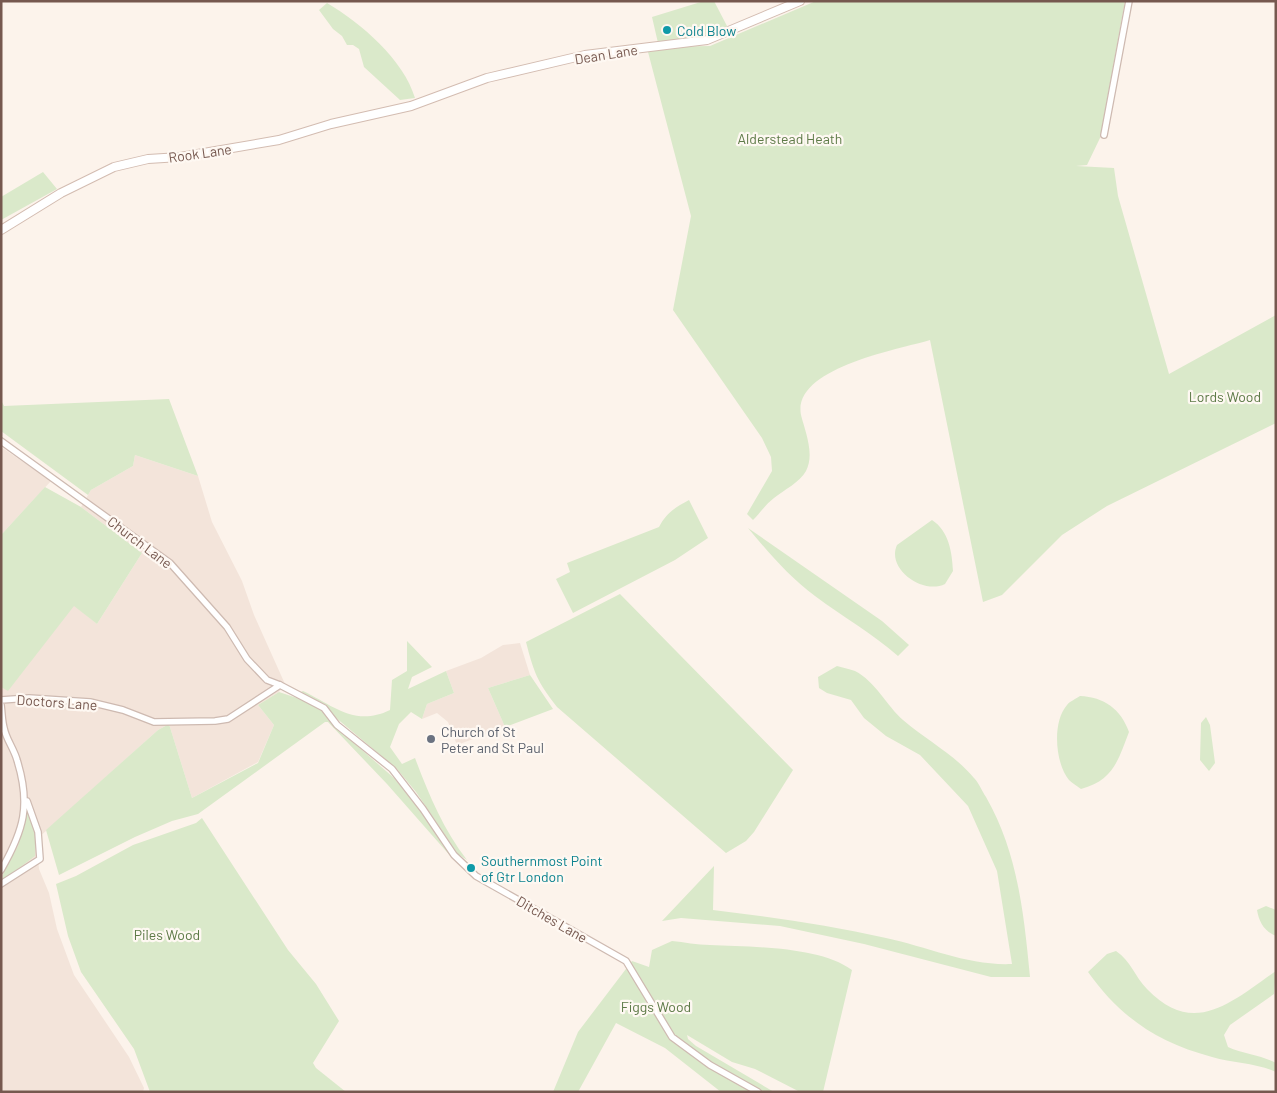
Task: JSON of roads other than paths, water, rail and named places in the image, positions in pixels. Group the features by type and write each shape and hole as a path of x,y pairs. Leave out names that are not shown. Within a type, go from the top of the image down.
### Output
{"main road":[{"name":"Dean Lane","path":"411,106 488,78 585,55 707,40 800,1"},
{"name":"Rook Lane","path":"1,230 62,193 114,167 148,159 180,158 279,140 331,124 411,106"}],"street":[{"path":"1104,135 1129,1"},
{"name":"Church Lane","path":"1,441 170,563 227,626 254,666 267,680 280,685"},
{"name":"Doctors Lane","path":"1,700 29,698 90,702 123,710 154,722 215,721 228,718 280,685"},
{"name":"Ditches Lane","path":"280,685 324,708 337,725 392,769 423,809 454,855 476,876 626,962 672,1036 710,1065 758,1092"},
{"path":"1,705 4,729 17,760 26,799 38,832 40,858 1,884"},
{"path":"1,870 15,847 24,820 26,799"}],"place":[{"name":"Cold Blow","path":"667,30"},
{"name":"Church of St Peter and St Paul","path":"431,739"},
{"name":"Southernmost Point of Gtr London","path":"471,868"}],"park label":[{"name":"Alderstead Heath","path":"790,138"},
{"name":"Lords Wood","path":"1225,396"},
{"name":"Piles Wood","path":"167,934"},
{"name":"Figgs Wood","path":"656,1006"}]}
